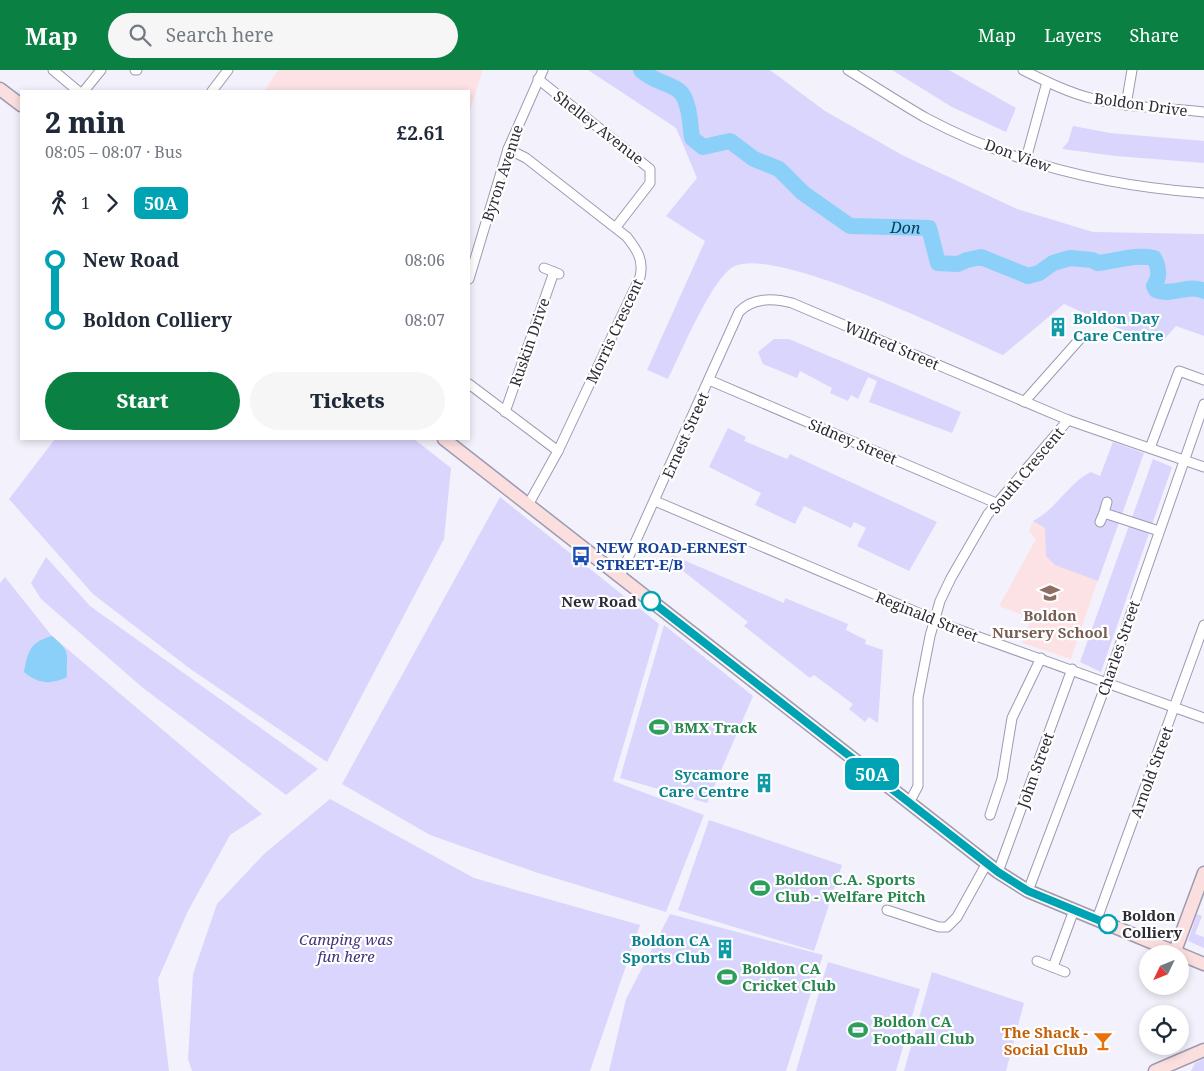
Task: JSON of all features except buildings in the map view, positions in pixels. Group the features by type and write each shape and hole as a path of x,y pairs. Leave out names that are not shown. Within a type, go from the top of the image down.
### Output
{"main road":[{"path":"0,89 20,104"},
{"path":"445,440 998,872 1028,891 1160,945"},
{"path":"1177,945 1204,873"},
{"path":"1189,957 1204,964"},
{"path":"1159,1070 1204,1050"}],"street":[{"path":"53,70 77,90"},
{"path":"85,90 101,70"},
{"path":"213,90 228,70"},
{"name":"Byron Avenue","path":"470,276 508,149 543,70"},
{"name":"Don View","path":"848,70 927,118 1026,159 1110,183 1204,193"},
{"name":"Boldon Drive","path":"1023,70 1048,82 1093,99 1126,105 1204,112"},
{"path":"1126,105 1132,70"},
{"name":"Shelley Avenue","path":"538,79 650,169 650,183 616,227"},
{"path":"1026,159 1048,82"},
{"name":"Morris Crescent","path":"508,149 526,158 616,227 637,250 642,266 640,277 558,451 528,504"},
{"name":"Ruskin Drive","path":"505,412 556,273 544,268"},
{"name":"Ernest Street","path":"620,576 739,312 757,300"},
{"name":"Wilfred Street","path":"757,300 780,300 792,303 1068,420 1204,467"},
{"path":"1024,402 1079,340"},
{"path":"1150,448 1179,372 1204,380"},
{"name":"Sidney Street","path":"709,380 996,503"},
{"path":"470,385 558,451"},
{"name":"Charles Street","path":"1028,891 1107,682 1204,404"},
{"name":"South Crescent","path":"909,803 918,786 918,698 934,619 951,578 977,531 996,503 1068,420"},
{"name":"Reginald Street","path":"655,502 934,619 1204,718"},
{"path":"1100,522 1107,502"},
{"path":"1104,513 1159,531"},
{"name":"Arnold Street","path":"1097,919 1204,625"},
{"path":"990,815 1002,779 1012,718 1041,658"},
{"name":"John Street","path":"998,872 1072,669"},
{"path":"887,910 939,927 947,927 957,917 984,861"},
{"path":"1052,967 1074,910"},
{"path":"1037,960 1066,972"}],"shaded area":[{"path":"278,70 483,70 470,110 470,90 265,90"},
{"name":"Boldon Nursery School","path":"1052,509 1112,538 1071,659 1022,643 1031,618 999,606 1036,539 1029,531 1033,521"}],"green space":[{"path":"588,70 770,70 825,111 902,155 1017,209 1093,232 1204,234 1204,336 1176,326 1161,343 1118,328 1064,304 1003,355 868,295 789,269 757,264 735,266 726,272 707,299 668,379 647,370 705,241 666,216 697,178 676,128"},
{"path":"892,70 949,70 1016,108 1006,132 952,107"},
{"path":"1073,126 1110,133 1204,141 1204,163 1116,156 1062,149 1068,142"},
{"path":"774,339 789,339 961,412 952,433 869,402 877,381 868,377 858,399 851,395 848,401 830,393 832,388 800,371 797,378 763,364 758,352"},
{"path":"728,428 746,437 744,441 787,459 790,454 937,522 909,571 857,546 866,528 854,522 851,528 804,506 795,524 755,505 761,493 709,467"},
{"path":"54,440 415,440 451,468 444,539 327,762 189,668 93,594 9,499"},
{"path":"1113,442 1144,453 1098,581 1055,565 1046,556 1045,528 1033,521 1049,510 1083,477 1091,472 1100,476"},
{"path":"1153,459 1172,467 1101,672 1080,662"},
{"path":"500,497 659,624 613,781 704,815 666,912 538,873 430,835 342,784"},
{"path":"672,555 784,603 785,598 848,624 846,630 866,640 865,644 883,650 878,723 869,717 865,722 849,709 853,704 814,675 810,678 744,626 748,622 669,560"},
{"path":"46,557 90,606 318,769 286,795 143,688 41,599 31,583"},
{"path":"5,577 52,636 262,814 230,835 188,911 158,979 169,1071 0,1071 0,583"},
{"path":"664,625 753,696 707,803 620,778"},
{"name":"Camping was fun here","path":"330,799 474,878 640,925 590,1071 192,1071 188,1059 193,974 217,904 264,854"},
{"name":"Boldon C.A. Sports Club - Welfare Pitch","path":"709,820 842,865 814,951 678,910"},
{"name":"Boldon CA Cricket Club","path":"670,914 823,955 786,1071 609,1071 626,999"},
{"path":"1197,914 1202,916 1195,934 1204,937 1204,948 1188,941"},
{"name":"Boldon CA Football Club","path":"828,962 920,989 896,1071 796,1071"},
{"path":"932,972 1024,1003 1006,1071 904,1071"},
{"path":"1204,1059 1204,1071 1191,1071 1195,1063"}],"water":[{"path":"52,636 63,646 67,654 67,677 50,682 34,679 24,672 31,648 39,641"}],"waterway":[{"name":"Don","path":"641,70 682,94 689,112 692,138 703,147 730,141 754,159 779,169 803,193 850,226 929,228 938,263 958,264 981,257 1028,276 1039,273 1053,263 1070,258 1092,260 1098,263 1133,257 1147,257 1154,258 1157,265 1158,276 1154,286 1156,290 1168,292 1192,288 1204,291"}],"bus line":[{"name":"50A","path":"651,601 998,872 1028,891 1108,924"}],"place":[{"name":"Boldon Day Care Centre","path":"1058,327"},
{"name":"NEW ROAD-ERNEST STREET-E/B","path":"581,556"},
{"name":"Boldon Nursery School","path":"1050,593"},
{"name":"New Road","path":"651,601"},
{"name":"BMX Track","path":"659,727"},
{"name":"Sycamore Care Centre","path":"764,783"},
{"name":"Boldon C.A. Sports Club - Welfare Pitch","path":"760,888"},
{"name":"Boldon Colliery","path":"1108,924"},
{"name":"Boldon CA Sports Club","path":"725,949"},
{"name":"Boldon CA Cricket Club","path":"727,977"},
{"name":"Boldon CA Football Club","path":"858,1030"},
{"name":"The Shack - Social Club","path":"1103,1041"}]}
